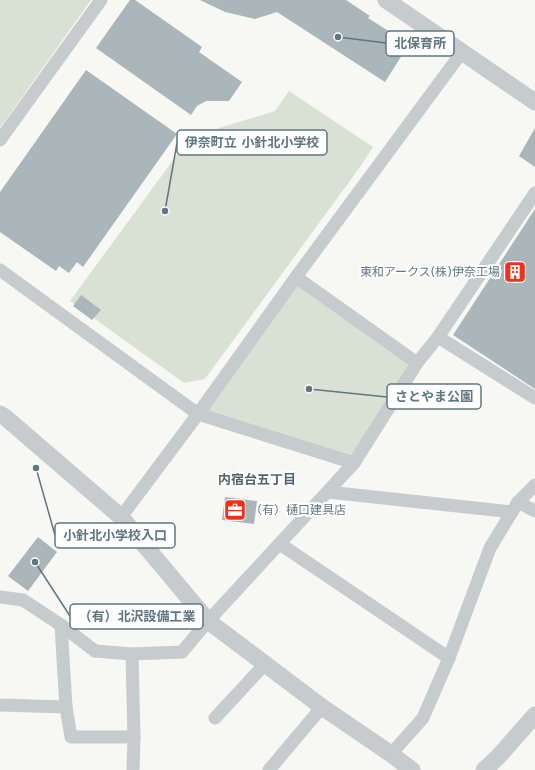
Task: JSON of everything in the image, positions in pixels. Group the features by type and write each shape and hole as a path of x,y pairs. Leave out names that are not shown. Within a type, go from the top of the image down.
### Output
{"street":[{"path":"0,140 101,0"},
{"path":"386,0 535,102"},
{"path":"121,517 462,52"},
{"path":"0,597 23,600 61,625 95,651 132,654 182,652 208,621 354,463 418,363 438,337 535,194"},
{"path":"0,270 198,414 354,463"},
{"path":"296,277 418,363"},
{"path":"438,337 535,398"},
{"path":"2,419 121,517 208,621 322,707 412,770"},
{"path":"391,754 423,718 449,658 490,548 515,507 535,485"},
{"path":"328,492 515,507 535,511"},
{"path":"280,544 449,658"},
{"path":"61,625 66,707 71,738 134,737"},
{"path":"132,654 134,737 133,770"},
{"path":"215,718 265,664"},
{"path":"0,705 66,707"},
{"path":"269,770 322,707"},
{"path":"484,770 498,757 535,715"}],"shaded area":[{"path":"0,0 91,0 0,128"},
{"path":"289,91 373,147 360,167 205,379 184,383 70,301 190,137 275,111"},
{"path":"296,277 417,363 354,463 198,414"}],"building":[{"path":"130,0 135,0 202,47 199,52 242,82 229,101 206,101 197,106 191,115 96,48"},
{"path":"200,0 346,0 370,16 368,18 409,44 385,82 277,12 255,19 225,12"},
{"path":"86,70 177,134 83,267 77,262 69,273 59,266 56,271 0,232 0,192"},
{"path":"535,128 535,167 519,156"},
{"name":"東和アークス(株)伊奈工場","path":"535,209 535,389 453,335"},
{"path":"81,295 101,310 92,320 73,306"},
{"path":"225,497 257,501 254,524 222,520"},
{"path":"38,537 57,552 28,591 8,576"}],"place":[{"name":"北保育所","path":"338,37"},
{"name":"伊奈町立 小針北小学校","path":"165,211"},
{"name":"東和アークス(株)伊奈工場","path":"515,272"},
{"name":"さとやま公園","path":"309,389"},
{"name":"小針北小学校入口","path":"36,468"},
{"name":"（有）樋口建具店","path":"235,510"},
{"name":"（有）北沢設備工業","path":"35,562"}],"district":[{"name":"内宿台五丁目","path":"257,479"}]}
